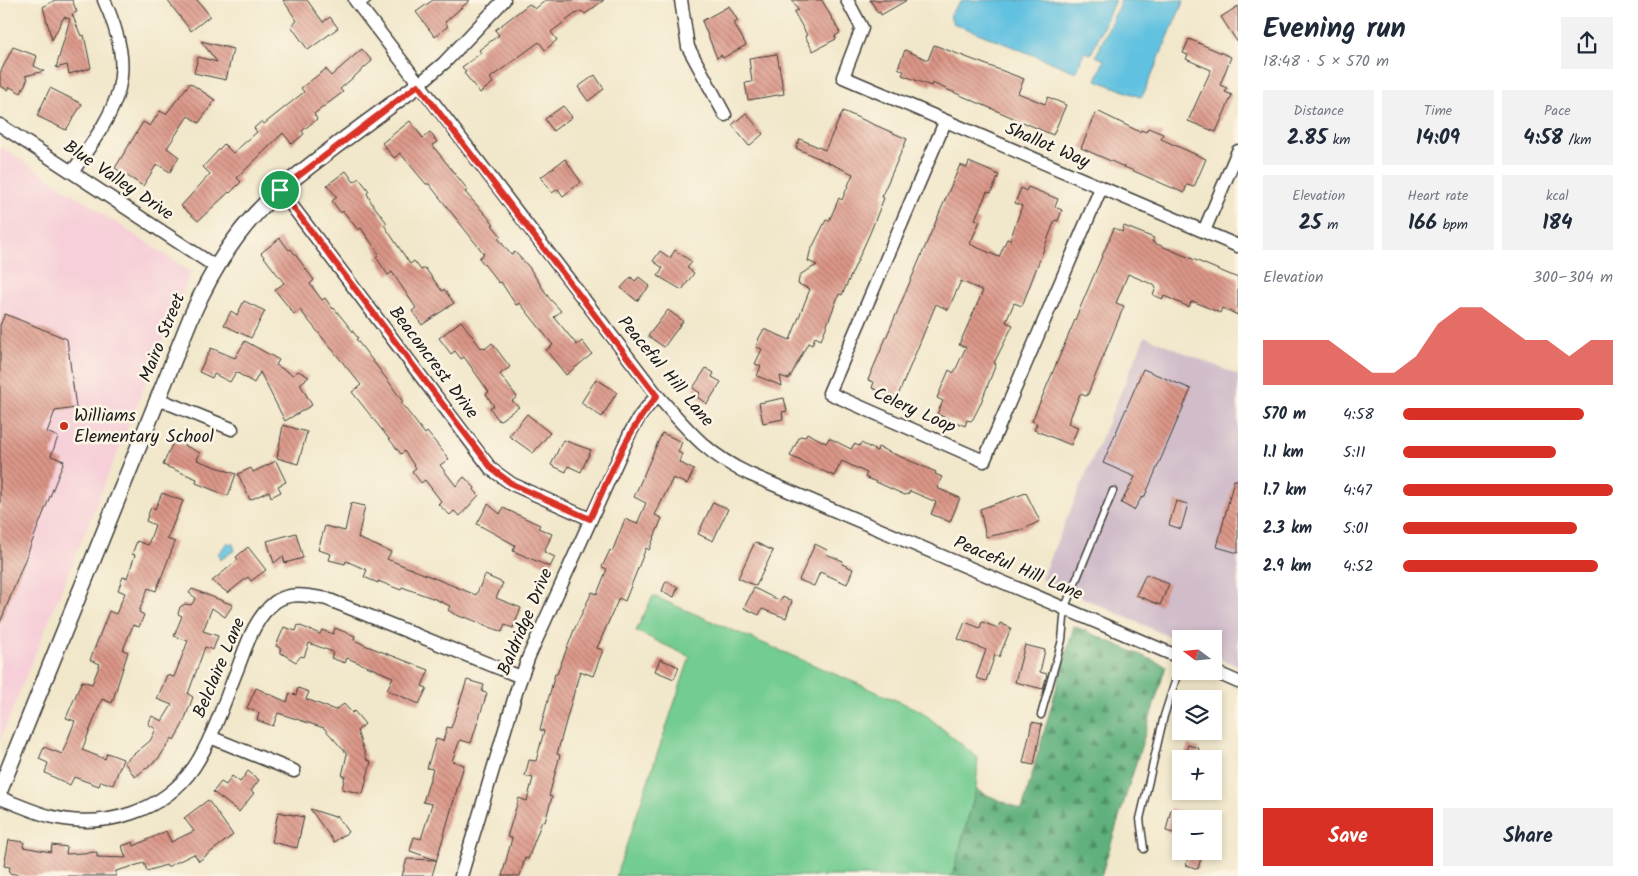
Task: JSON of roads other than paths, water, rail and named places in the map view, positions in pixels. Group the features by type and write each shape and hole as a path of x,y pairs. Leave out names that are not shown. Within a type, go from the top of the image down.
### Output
{"street":[{"path":"72,171 111,113 119,93 123,58 104,0"},
{"path":"418,85 444,64 504,0"},
{"path":"681,0 688,47 725,115"},
{"name":"Shallot Way","path":"847,0 862,28 843,77 1238,246"},
{"name":"Peaceful Hill Lane","path":"360,2 418,85 657,396 694,437 718,459 1172,654"},
{"name":"Mairo Street","path":"0,790 194,310 216,267 236,238 280,190 418,85"},
{"name":"Celery Loop","path":"945,122 829,393 984,461 1101,188"},
{"name":"Blue Valley Drive","path":"0,125 216,267"},
{"path":"1204,232 1238,151"},
{"name":"Beaconcrest Drive","path":"280,190 492,469 512,484 590,519"},
{"name":"Baldridge Drive","path":"462,876 521,677 630,433 640,416 657,396"},
{"path":"158,399 232,429"},
{"name":"Belclaire Lane","path":"0,798 53,817 97,821 129,816 160,800 183,780 194,766 210,737 258,621 277,601 290,596 327,599 521,677"},
{"path":"1222,675 1238,682"},
{"path":"210,737 294,771"}],"lane":[{"path":"1041,716 1062,640 1065,607 1113,491"},
{"path":"1144,849 1140,819 1164,716 1176,680"}],"water":[{"path":"963,0 1115,0 1091,54 1084,52 1076,72 953,23 951,14"},
{"path":"1121,0 1184,0 1143,95 1140,97 1096,80 1104,60 1096,56"},
{"path":"227,543 233,544 235,550 220,560 218,554"}],"place":[{"name":"Williams Elementary School","path":"64,426"}]}
